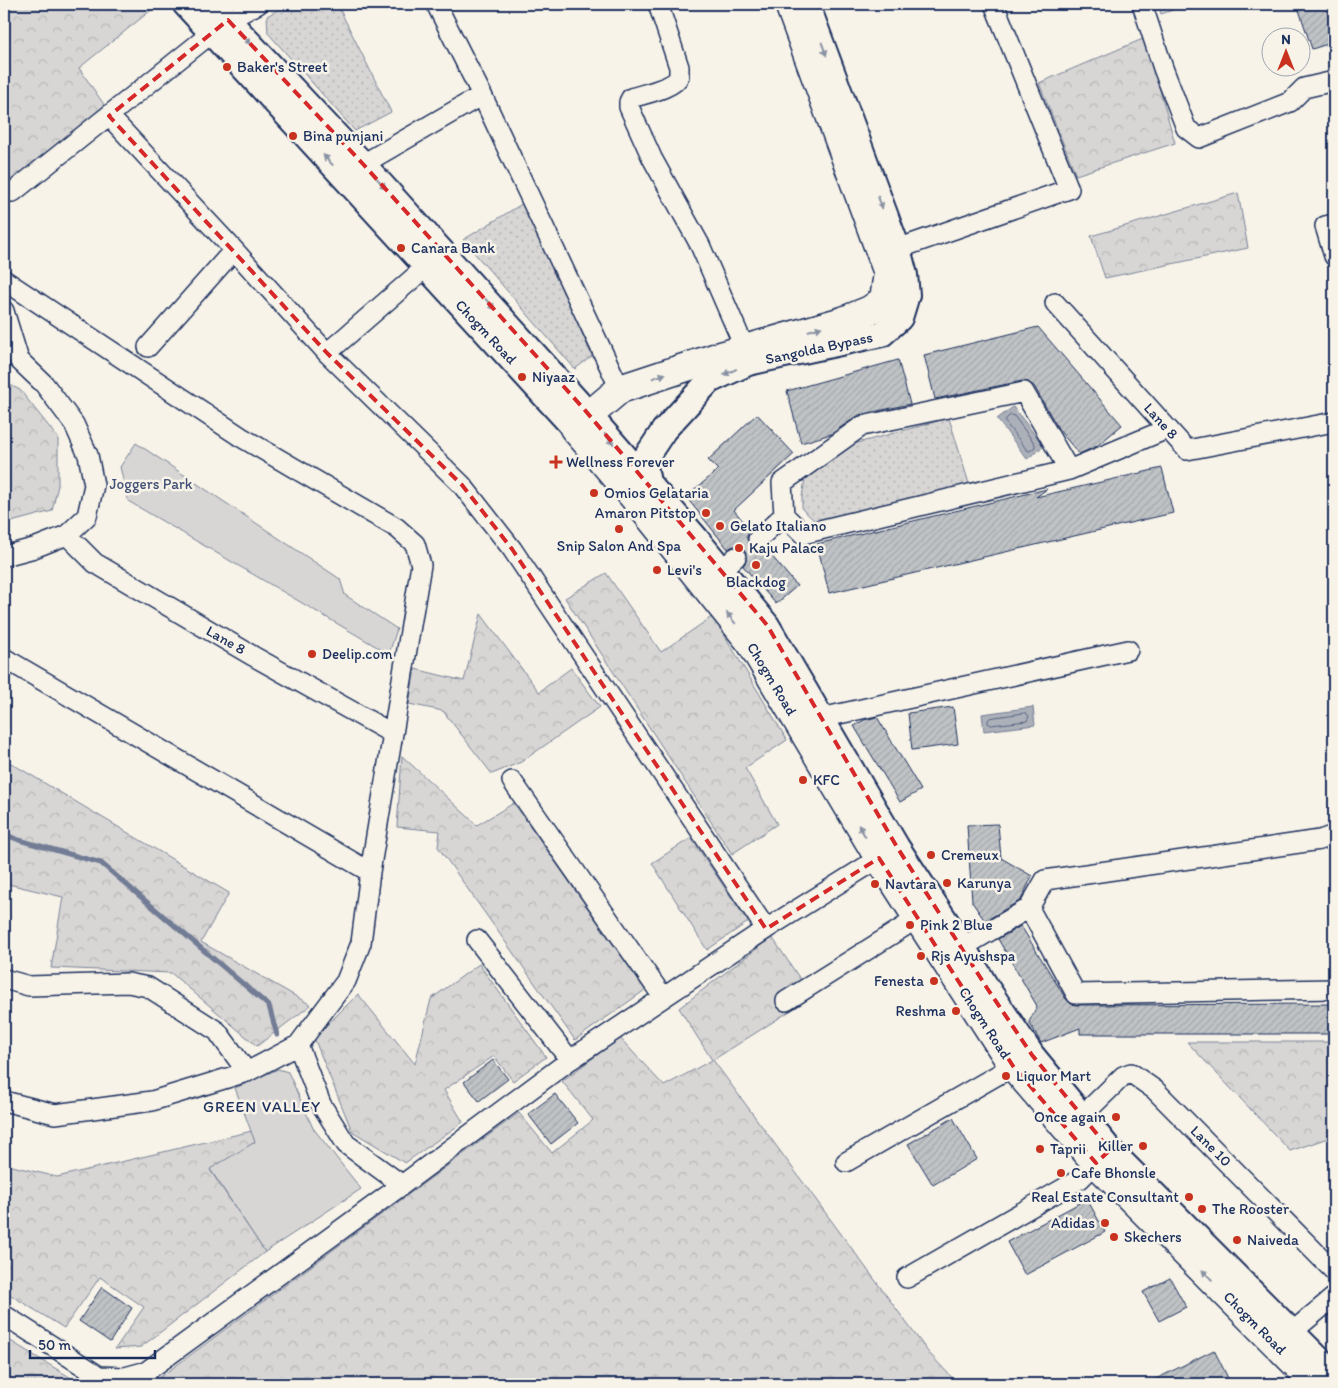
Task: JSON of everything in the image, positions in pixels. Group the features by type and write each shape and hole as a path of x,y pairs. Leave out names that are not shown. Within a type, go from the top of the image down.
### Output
{"highway":[{"name":"Sangolda Bypass","path":"581,421 620,390 746,349 843,321 870,310 884,300 889,252 797,5"},
{"name":"Chogm Road","path":"581,421 632,494 750,643 888,852 918,918 1023,1061 1103,1156 1315,1377"}],"main road":[{"name":"Chogm Road","path":"185,4 217,19 363,164 581,421"},
{"name":"Chogm Road","path":"217,19 426,267 729,564 821,718 888,852 963,947 987,988 1023,1061 1082,1116 1103,1156 1292,1332 1315,1377"},
{"name":"Sangolda Bypass","path":"648,483 644,460 664,430 709,382 748,363 882,334 900,318 907,295 905,275 889,252"}],"street":[{"path":"4,192 13,192 109,116 217,19 258,4"},
{"path":"436,4 482,95 620,390"},
{"path":"658,4 679,75 668,86 631,98 628,102 629,107 652,158 700,245 746,349"},
{"path":"889,252 1068,189 994,4"},
{"path":"1142,4 1163,68 1186,128 1199,138 1290,102 1304,88 1334,81"},
{"path":"363,164 482,95"},
{"path":"109,116 327,353 462,485 512,549 766,929"},
{"path":"1334,224 1325,226 1334,256"},
{"path":"148,347 234,250"},
{"path":"327,353 426,267"},
{"path":"4,280 242,437 397,528 415,544 421,565 370,872 361,943 346,981 298,1045 247,1072 152,1101 56,1114 4,1101"},
{"name":"Lane 8","path":"1055,303 1187,450 1334,422"},
{"path":"4,310 20,360 44,384 74,424 88,455 94,485 87,516 66,535 34,548 4,556"},
{"path":"1068,470 1024,392 862,426 782,483 784,515 803,534 1068,470 1167,429"},
{"path":"758,540 784,515"},
{"name":"Lane 8","path":"66,535 95,563 253,656 393,734"},
{"path":"821,718 1128,650"},
{"path":"4,658 370,872"},
{"path":"512,781 663,997"},
{"path":"963,947 1029,908 1045,880 1320,840 1334,835"},
{"path":"4,1315 99,1376 125,1377 147,1371 402,1186 570,1060 766,929 888,852"},
{"path":"1029,908 1076,994 1334,989"},
{"path":"786,1001 918,918"},
{"path":"477,940 570,1060"},
{"path":"4,979 29,986 128,983 148,988 217,1031 247,1072"},
{"path":"298,1045 321,1104 346,1144 402,1186"},
{"path":"846,1162 1023,1061"},
{"name":"Lane 10","path":"1082,1116 1123,1076 1131,1073 1140,1078 1155,1090 1334,1271"},
{"path":"907,1278 1080,1179 1103,1156"},
{"path":"1292,1332 1334,1298"}],"highlighted area":[{"path":"228,20 363,164 584,409 767,625 897,847 987,988 1032,1055 1110,1150 1096,1163 1013,1066 879,858 766,929 512,549 462,485 327,353 109,116"}],"green space":[{"path":"4,4 153,4 155,7 79,68 105,106 8,185 4,182"},
{"path":"288,4 337,4 391,112 355,131 268,33 267,16"},
{"path":"1158,4 1190,4 1161,14"},
{"path":"1145,38 1175,143 1076,175 1039,83"},
{"path":"1238,193 1248,248 1105,278 1091,236"},
{"path":"525,202 592,356 575,369 463,240"},
{"path":"4,382 20,390 58,438 58,485 52,511 4,524"},
{"path":"949,418 970,487 815,521 802,509 805,479 854,444"},
{"name":"Joggers Park","path":"136,443 340,579 345,595 397,629 389,654 128,501 120,467"},
{"path":"606,573 661,652 713,616 787,740 745,768 777,824 732,854 565,598"},
{"path":"481,614 539,692 571,668 600,707 521,762 492,774 443,711 409,704 415,669 464,681"},
{"path":"402,756 477,825 514,803 645,990 575,1040 438,847 440,831 397,827"},
{"path":"4,759 229,893 201,942 311,1005 257,1046 171,973 51,968 63,897 4,883"},
{"path":"691,838 748,922 707,950 652,863"},
{"path":"772,937 812,997 713,1060 928,1352 958,1384 151,1384 519,1113 552,1153 593,1120 562,1081 620,1038 664,1086 712,1060 679,1008"},
{"path":"479,964 546,1057 513,1081 494,1056 444,1090 463,1122 405,1163 352,1131 314,1038 358,994 415,1064 431,999"},
{"path":"1187,1042 1334,1042 1334,1136 1290,1151"},
{"path":"278,1069 288,1072 313,1128 361,1189 265,1252 210,1169 255,1142 235,1088"},
{"path":"252,1131 255,1142 210,1170 265,1252 141,1347 115,1349 144,1307 100,1277 64,1328 4,1291 4,1164 57,1177"},
{"path":"4,1337 81,1384 4,1384"}],"water":[{"path":"1013,407 1044,446 1027,459 997,419"},
{"path":"1033,707 1035,725 984,731 982,714"}],"building":[{"path":"1297,4 1334,4 1334,42 1312,49 1310,28 1305,28"},
{"path":"1038,327 1122,425 1097,446 1079,454 1059,430 1034,386 1028,382 1022,381 935,399 924,355"},
{"path":"898,360 910,404 859,415 831,434 801,443 787,391"},
{"path":"757,414 794,454 734,510 751,531 747,536 749,546 755,550 765,548 797,586 776,604 743,566 747,560 745,550 739,546 733,546 728,549 686,497 718,470 708,460"},
{"path":"1162,468 1173,513 829,593 817,544 1047,489 1036,497"},
{"path":"953,707 958,744 912,750 908,713"},
{"path":"877,717 921,790 900,802 854,726 864,720"},
{"path":"998,824 1001,858 1032,876 1021,900 985,921 972,902 967,825"},
{"path":"1021,926 1066,999 1071,1004 1334,1004 1334,1034 1080,1034 1080,1028 1041,1043 1029,1022 1037,1006 998,939"},
{"path":"493,1060 508,1079 479,1101 464,1082"},
{"path":"555,1094 578,1123 551,1144 528,1114"},
{"path":"953,1118 977,1159 933,1185 908,1144"},
{"path":"1087,1199 1105,1232 1025,1275 1007,1242"},
{"path":"1170,1278 1186,1307 1159,1321 1143,1292"},
{"path":"102,1287 132,1308 110,1342 79,1321"},
{"path":"1214,1350 1231,1384 1146,1384"}],"waterway":[{"path":"4,834 101,863 269,1006 277,1035"}],"tunnel":[{"path":"736,557 758,539"}],"place":[{"name":"Baker's Street","path":"227,67"},
{"name":"Bina punjani","path":"293,136"},
{"name":"Canara Bank","path":"401,248"},
{"name":"Niyaaz","path":"522,377"},
{"name":"Wellness Forever","path":"556,462"},
{"name":"Omios Gelataria","path":"594,493"},
{"name":"Amaron Pitstop","path":"706,513"},
{"name":"Gelato Italiano","path":"720,526"},
{"name":"Snip Salon And Spa","path":"619,529"},
{"name":"Kaju Palace","path":"739,548"},
{"name":"Blackdog","path":"756,565"},
{"name":"Levi's","path":"657,570"},
{"name":"Deelip.com","path":"312,654"},
{"name":"KFC","path":"803,780"},
{"name":"Cremeux","path":"931,855"},
{"name":"Karunya","path":"947,883"},
{"name":"Navtara","path":"875,884"},
{"name":"Pink 2 Blue","path":"910,925"},
{"name":"Rjs Ayushspa","path":"921,956"},
{"name":"Fenesta","path":"934,981"},
{"name":"Reshma","path":"956,1011"},
{"name":"Liquor Mart","path":"1006,1076"},
{"name":"Once again","path":"1116,1117"},
{"name":"Killer","path":"1143,1146"},
{"name":"Taprii","path":"1040,1149"},
{"name":"Cafe Bhonsle","path":"1061,1173"},
{"name":"Real Estate Consultant","path":"1189,1197"},
{"name":"The Rooster","path":"1202,1209"},
{"name":"Adidas","path":"1105,1223"},
{"name":"Skechers","path":"1114,1237"},
{"name":"Naiveda","path":"1237,1240"}],"district":[{"name":"GREEN VALLEY","path":"262,1106"}]}
